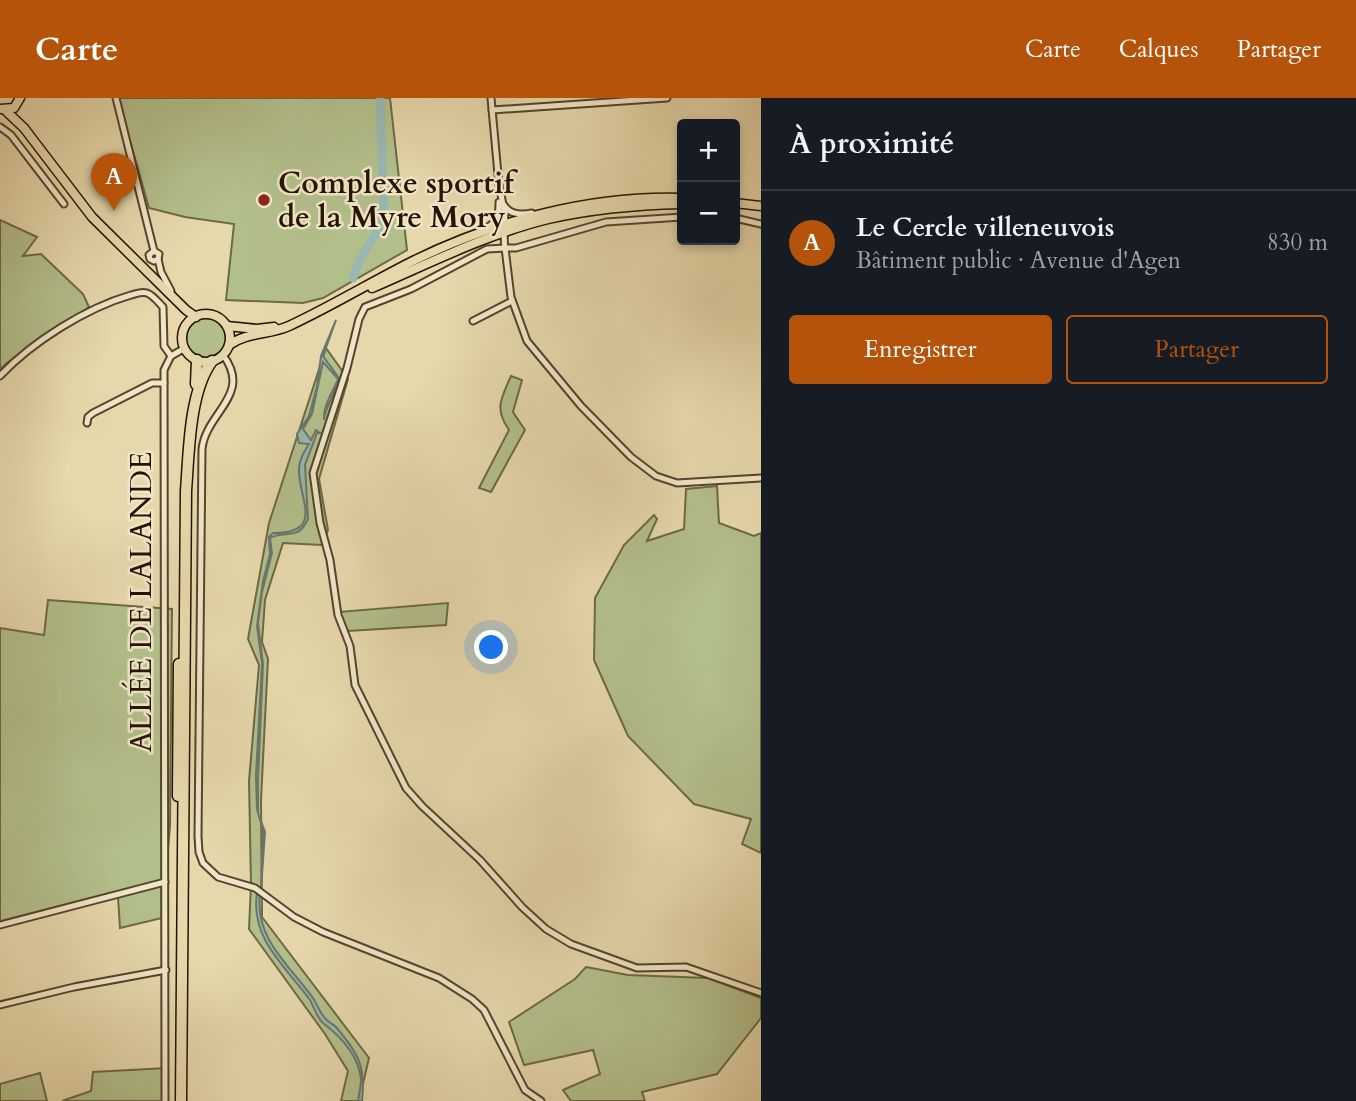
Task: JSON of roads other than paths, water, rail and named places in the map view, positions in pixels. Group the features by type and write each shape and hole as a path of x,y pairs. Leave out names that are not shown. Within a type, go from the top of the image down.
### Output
{"highway":[{"path":"175,1101 181,490 185,443 197,379 197,360"},
{"path":"181,1101 186,491 198,396 203,377 212,361"}],"main road":[{"path":"24,128 19,102 3,110 24,128 92,217 196,317"},
{"path":"304,318 275,327 257,328 227,326 209,315 196,317 186,326 183,338 185,348 197,360 212,361 223,355 229,345 241,337 276,331 504,229 557,211 597,204 677,198"},
{"path":"331,305 414,261 471,236 568,215 677,204"},
{"path":"740,204 761,206"},
{"path":"166,291 186,326"},
{"path":"227,326 229,345"}],"street":[{"path":"116,98 154,251 149,257 152,260 158,259 161,272 176,300"},
{"path":"491,98 512,301 527,341 615,442 662,479 682,484 761,478"},
{"path":"492,110 667,98"},
{"path":"0,127 11,135 64,204"},
{"path":"499,184 505,207 517,214 587,203 597,204"},
{"path":"471,236 497,219 499,184"},
{"path":"677,217 606,222 516,248 487,248 411,289 365,307 359,319 347,368 313,473 338,615 350,646 355,685 406,788 480,860 522,907 546,929 571,944 637,968 686,967 761,993"},
{"path":"740,219 761,224"},
{"path":"0,376 76,318 102,305 142,292 150,294 163,307 164,346 171,356 185,348"},
{"path":"473,321 512,301"},
{"path":"223,355 233,374 231,395 206,431 202,449 198,844 203,863 218,877 255,888 294,917 318,930 439,978 472,999 484,1010 525,1090 541,1101"},
{"name":"ALLÉE DE LALANDE","path":"165,1101 164,383 165,365 171,356"},
{"path":"87,422 93,413 152,383 164,383"},
{"path":"0,925 165,882"},
{"path":"0,1005 74,986 166,970"}],"water":[{"path":"336,320 323,356 339,378 338,383 324,420 326,404 338,379 323,362 312,414 303,429 311,440 316,430 320,433 317,433 305,465 308,519 296,533 270,538 272,553 262,592 258,623 263,664 258,812 256,776 262,663 257,626 263,581 270,554 269,537 273,533 299,527 304,521 306,512 299,469 309,444 299,443 297,434 309,416 321,356"},
{"path":"259,815 265,832 261,889 263,830"},
{"path":"257,893 260,894 260,910 268,938 313,998 325,1019 336,1027 355,1053 363,1078 362,1101 358,1101 361,1080 353,1055 342,1040 321,1021 310,1000 264,938 256,909"}],"waterway":[{"path":"353,278 376,233 384,206 380,98"}],"place":[{"name":"Complexe sportif de la Myre Mory","path":"264,200"},
{"name":"Le Cercle villeneuvois","path":"114,211"}]}
